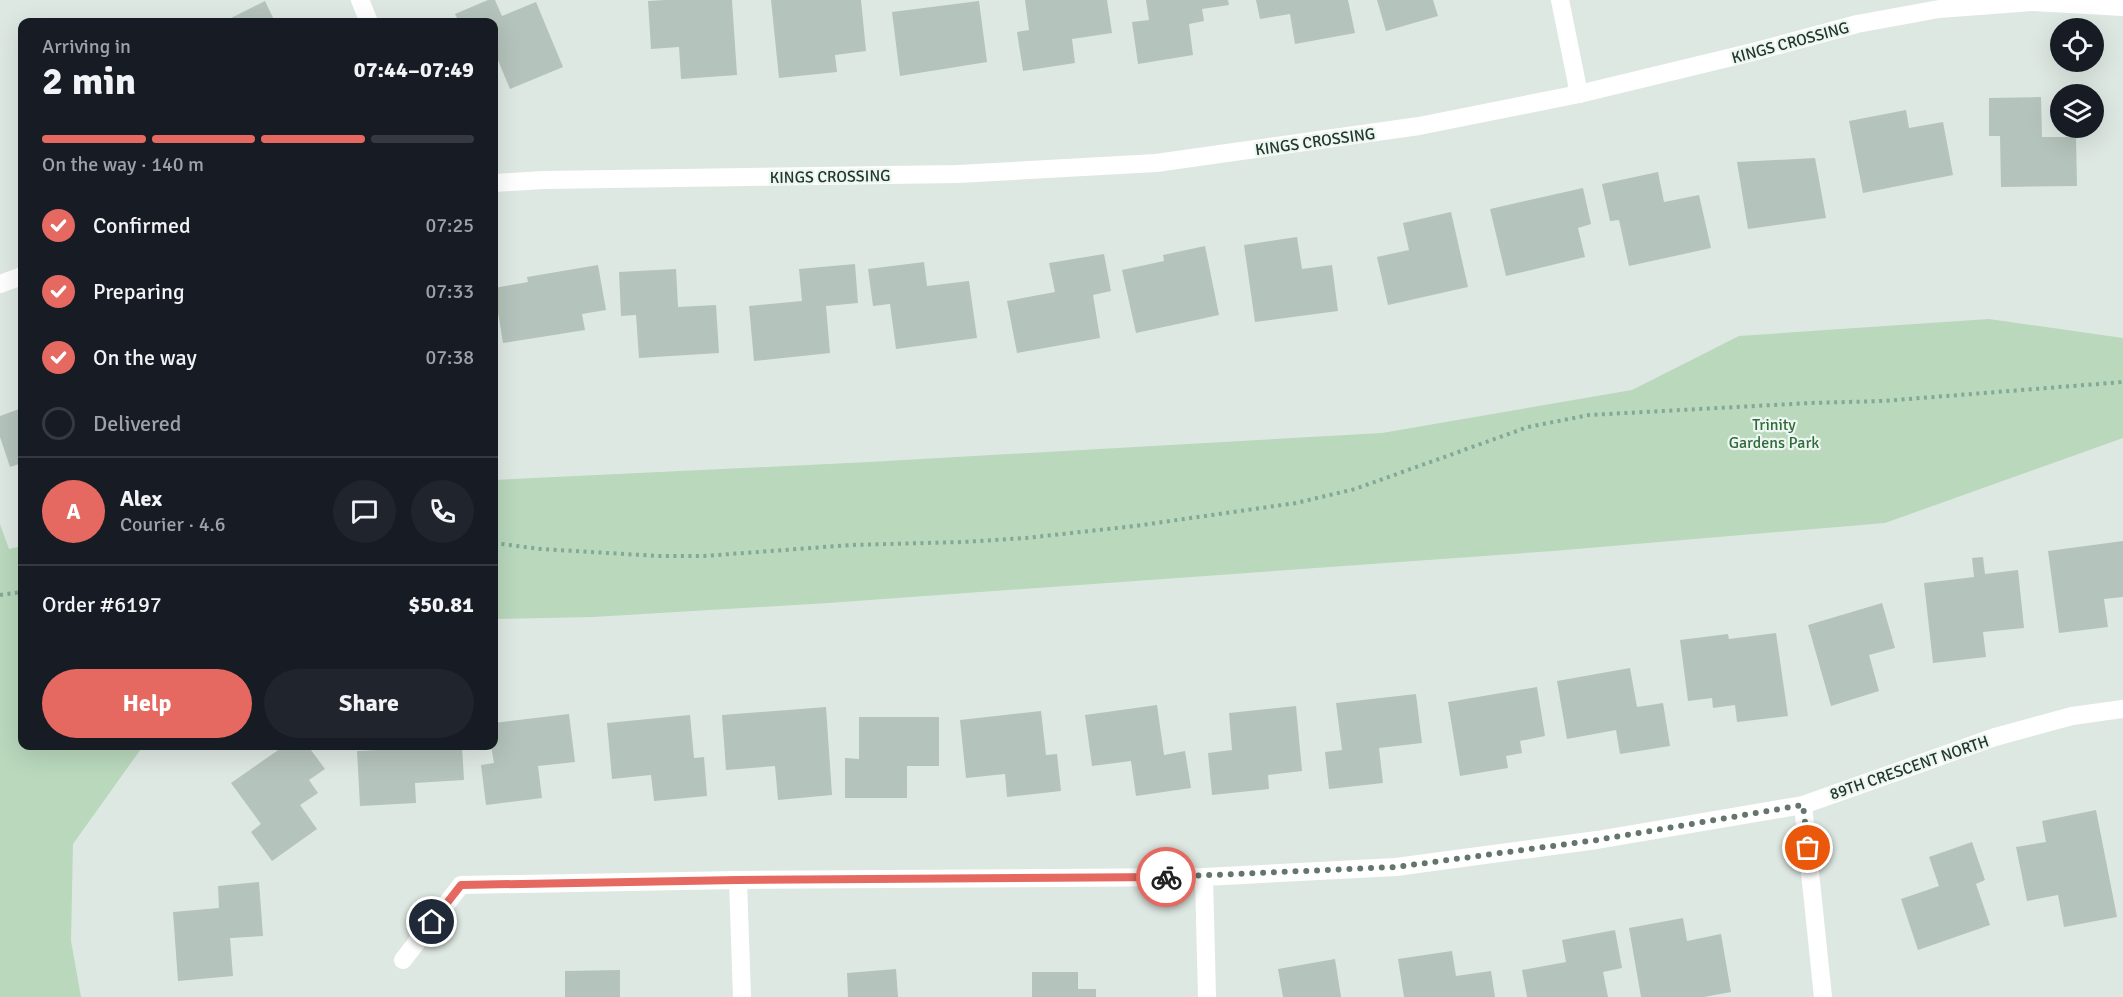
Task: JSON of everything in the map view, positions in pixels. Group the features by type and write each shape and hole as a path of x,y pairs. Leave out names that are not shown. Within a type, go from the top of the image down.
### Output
{"street":[{"path":"360,0 367,18"},
{"path":"1560,0 1579,94"},
{"name":"KINGS CROSSING","path":"498,183 543,180 958,174 1156,163 1419,126 1579,94 1857,24 1939,9 2032,2 2085,2 2123,7"},
{"path":"0,284 18,277"},
{"name":"89TH CRESCENT NORTH","path":"403,960 461,885 738,880 1204,877 1396,867 1597,840 1803,805 1995,737 2072,716 2123,709"},
{"path":"1803,805 1823,997"},
{"path":"1204,877 1207,997"},
{"path":"738,880 742,997"}],"path":[{"path":"498,543 552,550 704,556 851,544 963,542 1026,538 1135,526 1296,503 1355,489 1528,427 1589,415 1883,401 2123,382"},
{"path":"0,595 18,593"}],"green space":[{"name":"Trinity Gardens Park","path":"1989,319 2123,338 2123,438 1885,523 1553,551 828,603 593,617 498,619 498,480 869,462 1382,433 1632,390 1739,336"},
{"path":"0,524 9,549 18,547 18,750 140,750 73,844 71,941 81,997 0,997"}],"building":[{"path":"488,0 495,0 502,16 536,2 563,67 510,89 498,60 498,18 457,18 455,14"},
{"path":"732,0 737,75 681,79 679,47 651,49 648,1"},
{"path":"771,0 861,0 866,51 835,55 837,72 779,78"},
{"path":"1025,0 1107,0 1112,33 1072,39 1075,63 1023,71 1017,32 1029,30"},
{"path":"1146,0 1228,0 1229,5 1202,9 1204,21 1189,24 1193,55 1138,64 1132,22 1149,20"},
{"path":"1256,0 1348,0 1355,33 1295,44 1290,14 1260,19"},
{"path":"1377,0 1433,0 1438,16 1386,31"},
{"path":"265,1 273,18 231,18"},
{"path":"979,1 987,62 900,76 892,12"},
{"path":"2041,97 2042,137 2076,138 2077,186 2001,187 2000,136 1989,136 1989,98"},
{"path":"1906,110 1909,128 1943,122 1953,175 1863,193 1849,121"},
{"path":"1815,158 1826,218 1748,229 1737,162"},
{"path":"1658,172 1664,202 1699,195 1711,248 1629,266 1619,220 1610,221 1602,184"},
{"path":"1583,188 1591,224 1578,228 1585,257 1506,276 1490,209"},
{"path":"1451,212 1468,287 1388,305 1377,257 1409,250 1403,223"},
{"path":"1297,237 1302,269 1332,265 1338,311 1255,322 1244,245"},
{"path":"1205,246 1219,315 1136,333 1122,270 1164,261 1163,255"},
{"path":"1104,254 1111,291 1093,295 1100,338 1017,353 1007,301 1055,292 1049,263"},
{"path":"924,262 927,286 969,281 977,338 896,349 890,304 873,306 868,269"},
{"path":"855,264 858,303 826,306 830,353 754,361 749,306 802,301 799,269"},
{"path":"598,265 606,310 582,314 585,330 503,343 498,312 498,287 528,282 527,277"},
{"path":"676,269 678,307 716,305 719,353 639,358 636,315 621,316 619,272"},
{"path":"18,409 18,464 10,467 0,437 0,416"},
{"path":"2123,541 2123,597 2104,599 2108,627 2059,633 2048,551"},
{"path":"1983,557 1985,574 2018,570 2024,628 1983,632 1986,657 1933,663 1924,583 1974,577 1972,558"},
{"path":"1882,603 1895,648 1869,655 1879,691 1831,706 1808,625"},
{"path":"1776,633 1788,716 1737,722 1735,705 1713,708 1712,698 1688,701 1680,640 1728,634 1729,639"},
{"path":"1630,668 1637,707 1663,703 1670,746 1620,754 1616,730 1567,739 1557,681"},
{"path":"1537,687 1545,736 1520,741 1522,753 1506,756 1508,768 1460,776 1448,702"},
{"path":"1416,694 1422,743 1379,748 1383,783 1329,789 1325,752 1342,750 1336,703"},
{"path":"1157,705 1164,755 1185,751 1191,788 1136,796 1131,761 1092,766 1085,715"},
{"path":"1296,706 1302,771 1268,775 1269,789 1212,795 1208,753 1232,750 1229,713"},
{"path":"826,707 832,795 778,800 775,766 726,770 722,715"},
{"path":"1041,711 1046,755 1057,754 1061,791 1007,797 1005,774 966,778 960,720"},
{"path":"569,714 575,762 538,766 542,798 486,805 481,765 494,763 492,750 498,750 498,723"},
{"path":"690,715 694,758 704,757 707,796 654,801 651,775 612,779 607,723"},
{"path":"859,717 939,717 939,766 907,766 907,798 845,798 845,758 859,759"},
{"path":"278,750 311,750 325,769 309,780 318,793 300,805 317,829 272,861 251,832 261,824 231,783"},
{"path":"462,750 464,780 415,783 416,803 360,806 357,751"},
{"path":"2096,810 2117,917 2064,927 2058,895 2027,901 2016,847 2046,842 2042,821"},
{"path":"1972,842 1985,880 1976,884 1990,925 1918,950 1901,899 1939,886 1929,857"},
{"path":"259,882 263,936 230,938 233,976 178,981 173,912 219,908 218,886"},
{"path":"1683,918 1687,941 1721,934 1731,992 1704,997 1641,997 1629,928"},
{"path":"1615,930 1622,968 1603,972 1608,997 1527,997 1522,970 1566,962 1562,940"},
{"path":"1452,951 1456,976 1491,971 1495,997 1404,997 1398,959"},
{"path":"1335,959 1341,997 1283,997 1278,969"},
{"path":"896,969 898,997 848,997 847,973"},
{"path":"620,970 620,997 565,997 565,971"},
{"path":"1032,972 1078,972 1078,989 1096,989 1096,997 1032,997"}],"way so far":[{"path":"1166,877 1396,867 1597,840 1803,805 1808,848"}],"route":[{"path":"432,922 461,885 738,880 1166,877"}]}
